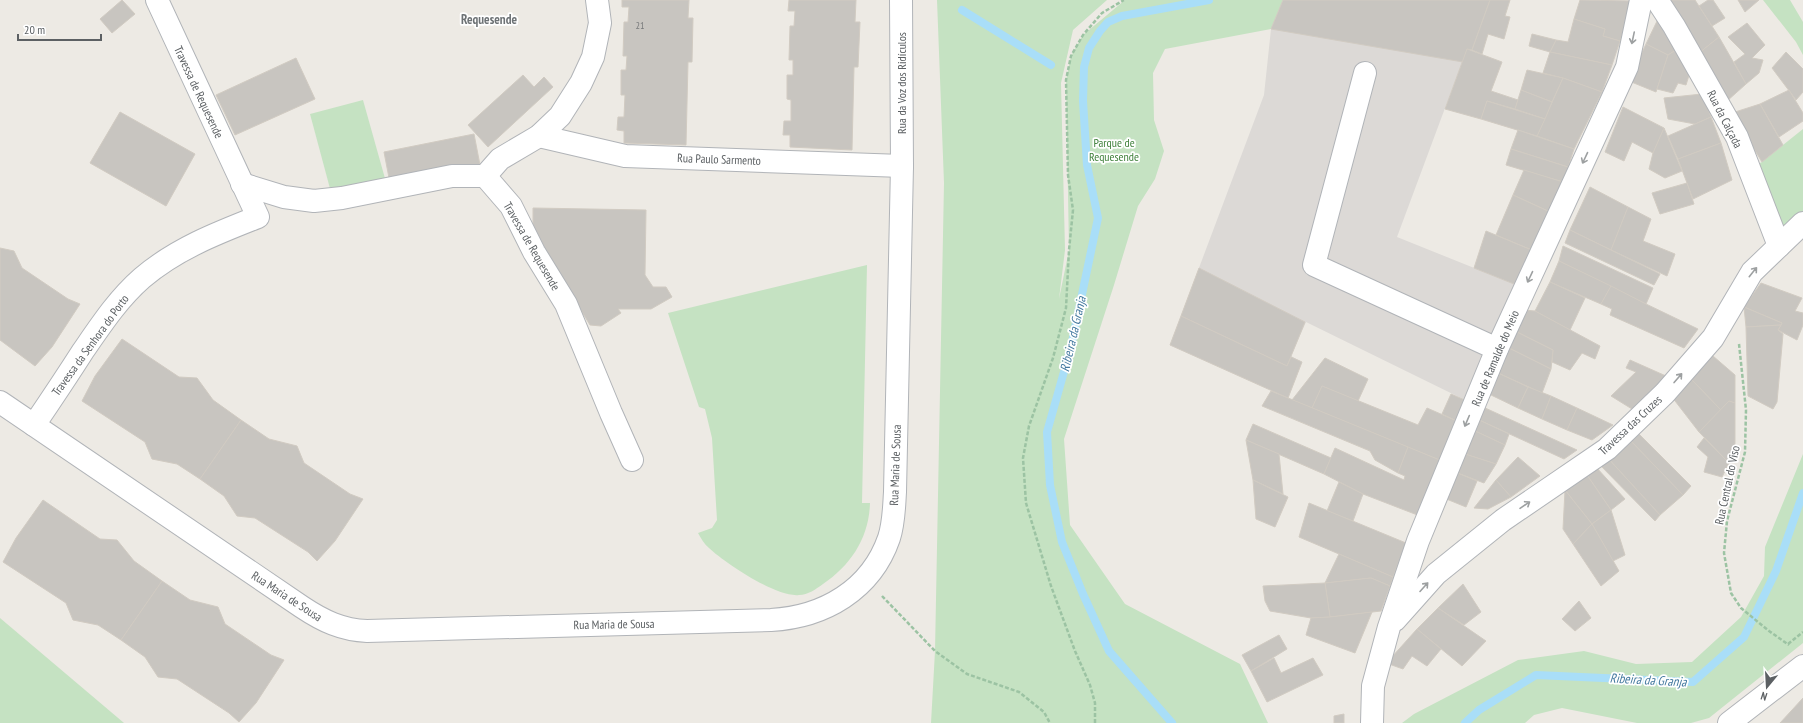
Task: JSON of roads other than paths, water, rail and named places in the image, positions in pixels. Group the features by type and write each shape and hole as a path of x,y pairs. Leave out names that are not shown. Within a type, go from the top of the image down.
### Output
{"street":[{"name":"Travessa de Requesende","path":"157,0 258,217"},
{"path":"242,184 284,197 314,201 342,198 452,176 485,176 500,159 539,136 560,116 581,83 593,57 600,23 597,0"},
{"name":"Rua da Voz dos Ridículos","path":"900,0 902,166"},
{"name":"Rua de Ramalde do Meio","path":"1372,723 1373,686 1389,626 1418,540 1497,349 1627,67 1641,0"},
{"name":"Rua da Calçada","path":"1657,0 1674,26 1736,137 1779,246"},
{"path":"1365,73 1314,265 1497,349"},
{"name":"Rua Paulo Sarmento","path":"539,136 625,156 902,166"},
{"name":"Rua Maria de Sousa","path":"0,402 314,614 335,626 351,630 372,631 792,618 813,613 836,602 865,578 879,559 890,537 894,508 902,166"},
{"name":"Travessa de Requesende","path":"485,176 511,206 534,252 566,304 632,460"},
{"name":"Travessa da Senhora do Porto","path":"34,425 116,304 132,287 154,269 186,248 211,235 258,217"},
{"name":"Travessa das Cruzes","path":"1389,626 1442,569 1503,520 1607,449 1665,393 1713,338 1752,272 1803,223"},
{"path":"1729,723 1798,657"}],"waterway":[{"name":"Ribeira da Granja","path":"1172,723 1109,651 1083,594 1062,542 1050,485 1047,432 1071,347 1098,218 1087,165 1083,101 1084,67 1089,48 1108,22 1122,16 1209,0"},
{"path":"962,10 1051,65"},
{"name":"Ribeira da Granja","path":"1465,723 1479,710 1536,675 1693,682 1744,637 1776,571 1803,493"}],"district":[{"name":"Requesende","path":"489,19"}],"park label":[{"name":"Parque de Requesende","path":"1114,149"}]}
